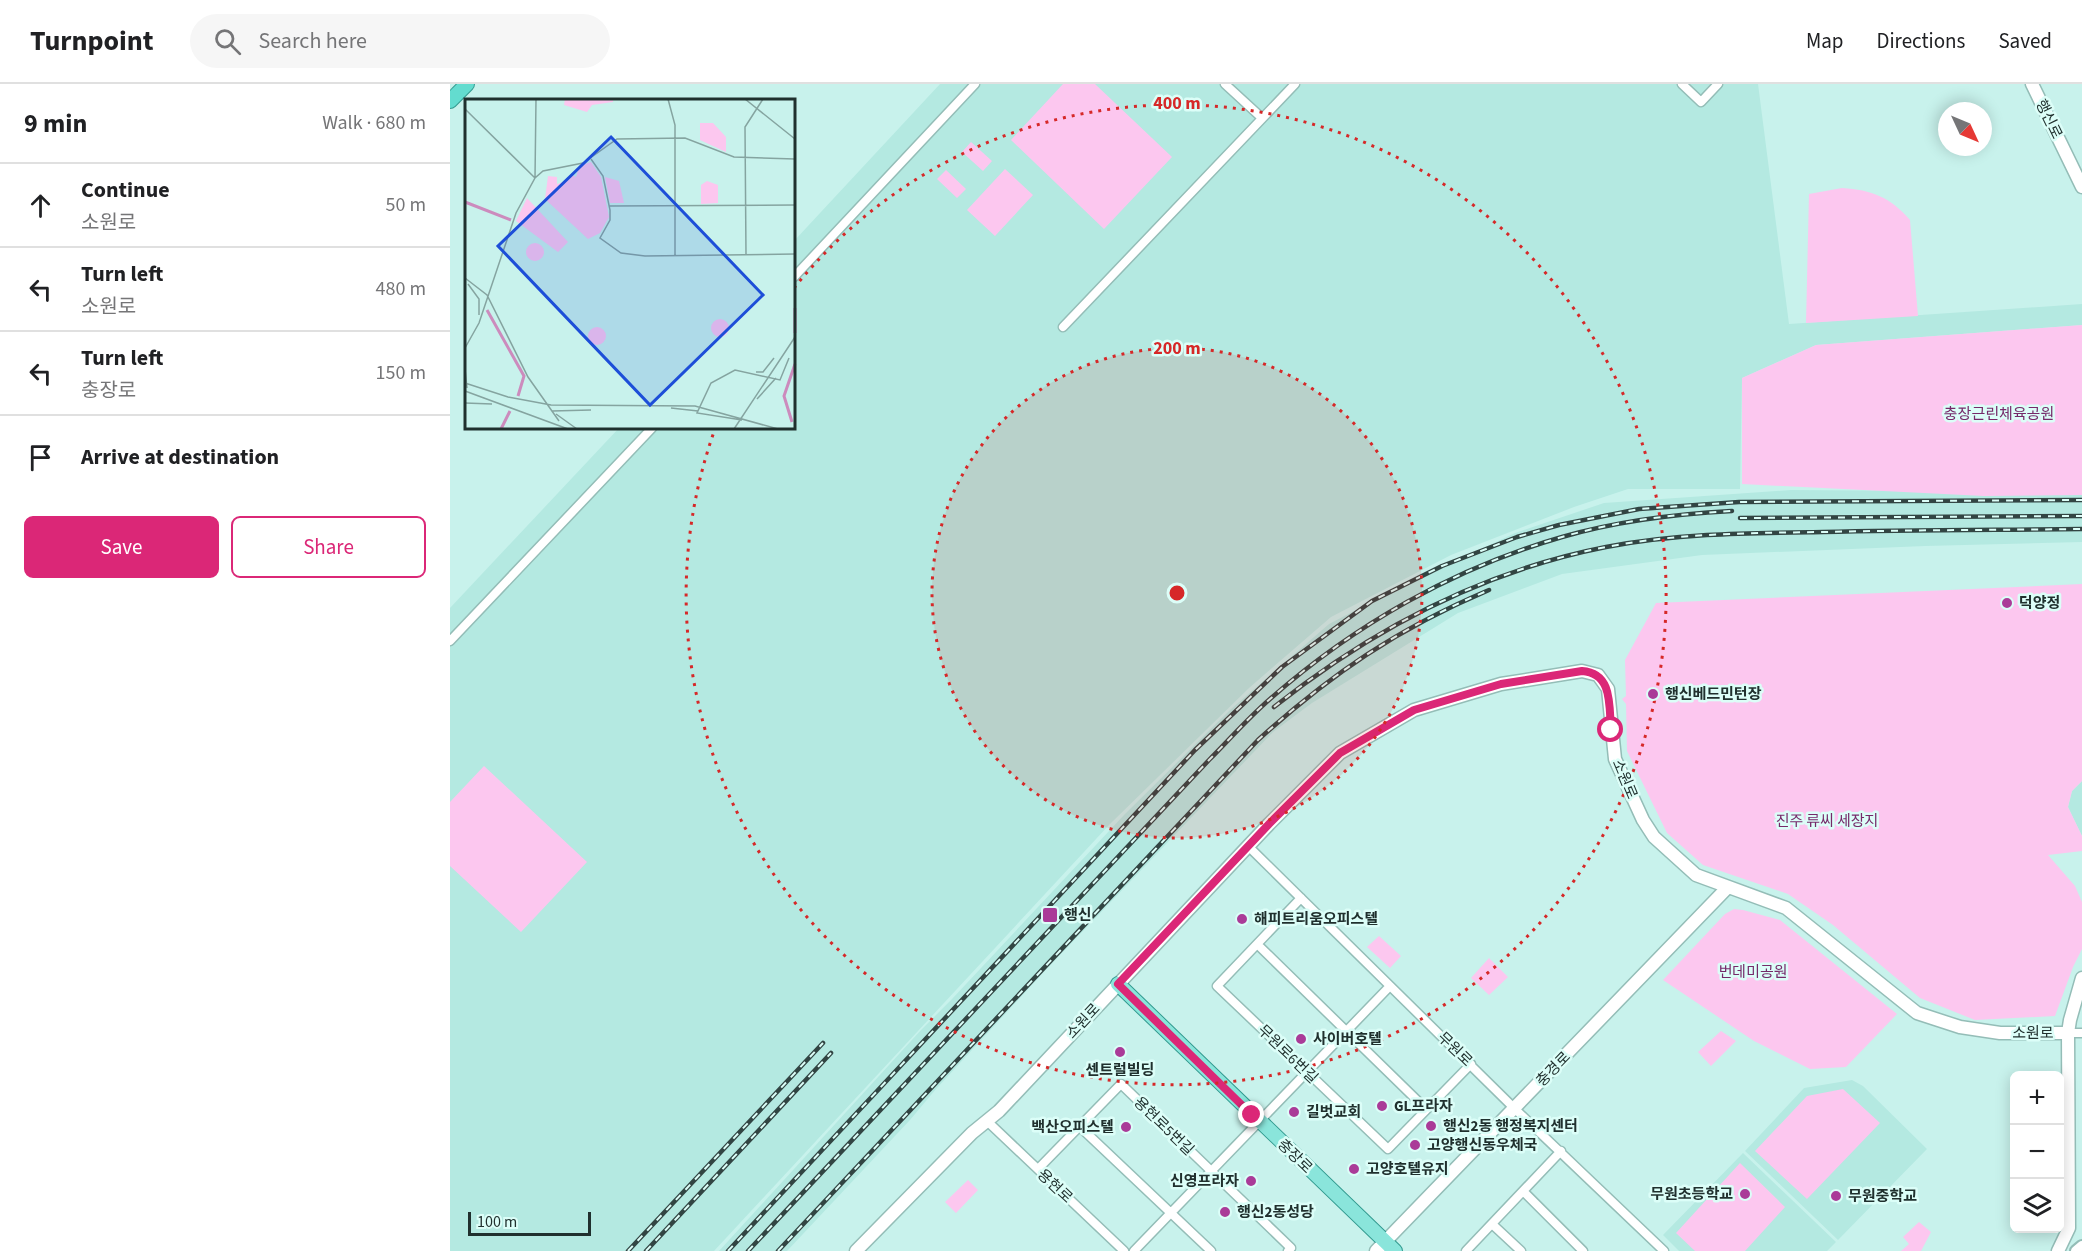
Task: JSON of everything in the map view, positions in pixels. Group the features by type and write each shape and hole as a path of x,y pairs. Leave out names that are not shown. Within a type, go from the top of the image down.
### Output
{"highway":[{"path":"450,101 467,84"}],"main road":[{"name":"행신로","path":"2032,84 2082,187"},
{"name":"소원로","path":"856,1251 972,1133 987,1121 1248,846 1340,753 1414,710 1501,684 1582,671 1590,671 1598,675 1608,689 1615,759 1643,820 1654,837 1696,875 1786,908 1917,1013 1960,1027 2000,1033 2068,1033"},
{"name":"충경로","path":"1385,1248 1728,887"},
{"path":"2058,1251 2069,1228 2068,1033 2082,978"},
{"name":"충장로","path":"1118,984 1385,1248"}],"street":[{"path":"795,276 975,84"},
{"path":"1225,84 1262,118"},
{"path":"1064,327 1295,84"},
{"path":"1682,84 1701,102 1718,84"},
{"path":"450,641 651,429"},
{"name":"무원로","path":"1248,846 1515,1109 1664,1251"},
{"name":"무원로6번길","path":"1301,898 1217,986 1388,1149 1471,1064"},
{"path":"1257,944 1426,1109"},
{"path":"1134,1251 1390,986"},
{"path":"2068,1033 2082,1033"},
{"name":"용현로5번길","path":"1038,1169 1121,1084 1291,1248 1288,1251"},
{"name":"용현로","path":"987,1121 1124,1251"},
{"path":"1079,1126 1211,1251"},
{"path":"1466,1251 1561,1151"},
{"path":"1523,1191 1583,1251"},
{"path":"1492,1224 1521,1251"},
{"path":"2076,1251 2082,1246"}],"shaded area":[{"path":"940,84 1758,84 1789,324 2082,304 2082,325 1816,345 1742,378 1740,489 1628,489 1574,507 1451,555 1331,617 1249,688 1109,825 714,1251 450,1251 450,608 618,429 795,429 795,240"},
{"path":"1791,490 2082,492 2082,542 1702,555 1562,574 1458,613 1312,703 1273,732 1041,975 787,1251 719,1251 921,1030 1124,815 1230,710 1329,624 1515,533 1604,503"},
{"path":"2082,781 2082,836 2068,807 2072,791"},
{"name":"무원중학교","path":"1852,1080 1863,1086 1927,1149 1838,1240 1745,1151 1804,1088"},
{"name":"무원초등학교","path":"1743,1153 1836,1242 1827,1251 1679,1251 1663,1235"}],"green space":[{"path":"1063,84 1095,84 1172,157 1104,229 1011,140"},
{"path":"971,142 992,161 983,171 962,152"},
{"path":"1005,169 1033,195 995,236 967,210"},
{"path":"946,170 966,189 957,198 937,179"},
{"path":"1842,188 1880,196 1903,212 1910,220 1918,316 1806,323 1809,194"},
{"name":"충장근린체육공원","path":"2082,325 2082,495 1984,496 1742,484 1742,378 1816,345"},
{"name":"진주 류씨 세장지","path":"2082,584 2082,781 2072,791 2068,807 2082,836 2082,851 2048,855 2075,886 2082,902 2082,949 2055,1016 1975,1020 1920,998 1833,925 1788,894 1703,865 1667,833 1627,751 1626,704 1622,699 1626,696 1625,660 1656,603"},
{"path":"484,766 587,862 521,932 450,866 450,802"},
{"name":"번데미공원","path":"1734,909 1780,920 1897,1014 1846,1067 1810,1069 1754,1041 1663,980 1725,914"},
{"path":"1379,936 1401,956 1390,968 1367,947"},
{"path":"1489,958 1508,977 1489,995 1471,978"},
{"path":"1721,1031 1736,1041 1711,1066 1698,1052"},
{"path":"1843,1089 1880,1123 1807,1199 1755,1151 1807,1096"},
{"path":"1740,1163 1785,1207 1745,1251 1695,1251 1676,1233"},
{"path":"968,1180 978,1190 956,1213 945,1202"},
{"path":"1919,1222 1931,1232 1921,1251 1901,1251 1909,1244 1903,1237"}],"railway":[{"path":"728,1251 1195,750 1282,667 1372,601 1442,566 1517,537 1559,525 1639,509 1739,502 2082,500"},
{"path":"748,1251 1246,721 1302,672 1371,623 1407,602 1444,582 1522,550 1583,531 1625,523 1668,516 1732,511"},
{"path":"1740,518 2082,516"},
{"path":"1274,707 1350,652 1431,607 1516,571 1606,547 1687,536 1741,533 2082,529"},
{"path":"778,1251 1258,740 1312,694 1366,655 1424,621 1489,590"},
{"path":"628,1251 823,1043"},
{"path":"646,1251 831,1053"}],"place":[{"name":"덕양정","path":"2007,603"},
{"name":"행신베드민턴장","path":"1653,694"},
{"name":"행신","path":"1050,915"},
{"name":"해피트리움오피스텔","path":"1242,919"},
{"name":"사이버호텔","path":"1301,1039"},
{"name":"센트럴빌딩","path":"1120,1052"},
{"name":"GL프라자","path":"1382,1106"},
{"name":"길벗교회","path":"1294,1112"},
{"name":"행신2동 행정복지센터","path":"1431,1126"},
{"name":"백산오피스텔","path":"1126,1127"},
{"name":"고양행신동우체국","path":"1415,1145"},
{"name":"고양호텔유지","path":"1354,1169"},
{"name":"신영프라자","path":"1251,1181"},
{"name":"무원초등학교","path":"1745,1194"},
{"name":"무원중학교","path":"1836,1196"},
{"name":"행신2동성당","path":"1225,1212"}],"route":[{"path":"1252,1115 1118,984 1269,824 1340,753 1414,710 1501,684 1590,671 1604,681 1608,689 1611,730"}]}
